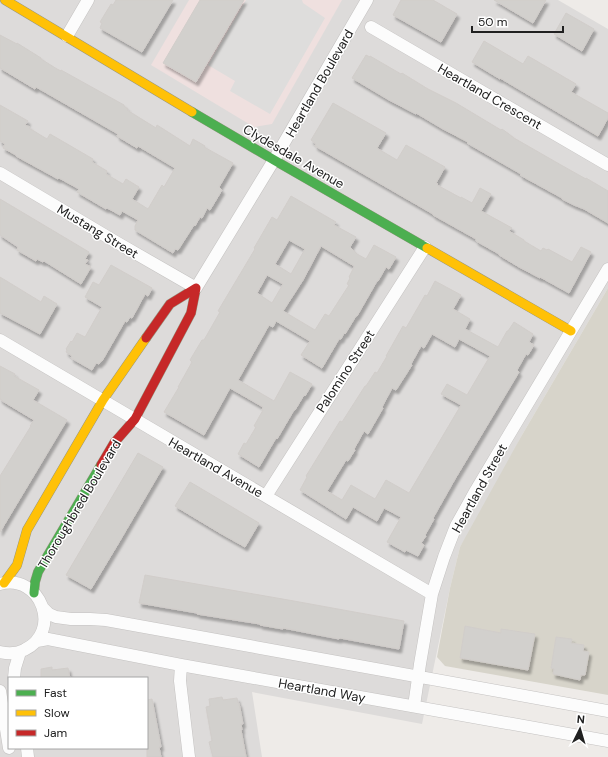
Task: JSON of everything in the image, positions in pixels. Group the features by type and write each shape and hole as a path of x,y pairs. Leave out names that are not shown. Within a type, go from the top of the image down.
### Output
{"street":[{"name":"Clydesdale Avenue","path":"5,0 274,160 571,331"},
{"path":"67,36 88,0"},
{"path":"348,32 371,27 366,2"},
{"name":"Heartland Boulevard","path":"135,419 191,313 196,288 274,160 366,2"},
{"name":"Heartland Crescent","path":"371,27 608,165"},
{"name":"Mustang Street","path":"0,173 196,288"},
{"name":"Palomino Street","path":"266,496 425,247"},
{"path":"571,331 608,269"},
{"name":"Heartland Boulevard","path":"103,400 170,304 196,288"},
{"name":"Heartland Street","path":"414,706 432,594 456,526 465,507 571,331"},
{"name":"Heartland Avenue","path":"0,340 432,594"},
{"name":"Thoroughbred Boulevard","path":"2,584 17,566 27,530 103,400"},
{"name":"Thoroughbred Boulevard","path":"34,593 38,572 114,443 135,419"},
{"path":"0,652 11,654 29,648 37,641 45,620 40,600 34,593 15,583 2,584"},
{"path":"43,608 49,614 56,617 106,620 608,711"},
{"name":"Heartland Way","path":"37,641 48,639 181,665 608,741"},
{"path":"14,677 20,652"},
{"path":"181,665 180,681 189,757"},
{"path":"0,691 8,742"}],"shaded area":[{"path":"0,0 558,0 608,29 608,288 522,435 482,514 460,547 422,724 252,692 262,757 0,757"},
{"path":"189,0 342,0 272,124 254,127 151,65"},
{"path":"246,0 302,0 303,3 325,18 270,114 230,91 235,81 208,65"},
{"path":"608,288 608,695 445,666 437,657 450,588 460,547 522,435"}],"building":[{"path":"116,0 173,0 142,52 100,28 102,23 100,22 111,4 113,5"},
{"path":"200,0 244,0 196,82 163,63"},
{"path":"401,0 433,0 457,14 441,42 393,15"},
{"path":"494,0 546,0 533,23"},
{"path":"566,13 594,29 582,51 554,34"},
{"path":"0,35 17,43 57,69 124,105 128,109 127,110 156,128 157,125 190,146 193,139 205,146 204,147 233,163 219,187 222,190 210,210 207,208 202,218 200,217 195,226 194,225 178,250 175,249 173,253 135,230 138,220 122,211 120,215 107,208 106,209 77,192 79,189 3,148 5,144 0,141 0,105 28,121 25,125 47,139 50,134 93,159 92,162 107,171 106,174 123,184 126,179 139,187 132,199 148,209 162,185 164,187 175,168 138,146 137,148 117,136 118,134 36,87 35,89 0,68"},
{"path":"484,41 523,64 528,56 576,84 571,92 608,113 608,118 598,136 472,62"},
{"path":"366,55 456,103 501,130 502,129 514,138 608,191 608,223 584,209 562,199 467,143 468,142 389,100 352,78"},
{"path":"333,103 386,133 377,148 397,160 406,145 445,167 436,183 438,184 437,185 472,203 480,188 491,194 481,211 512,228 509,231 541,251 543,248 548,249 572,262 581,247 591,252 569,293 519,267 476,241 476,239 315,146 316,144 311,140"},
{"path":"291,196 336,222 334,225 356,237 350,247 357,254 366,259 374,245 396,257 389,269 386,267 357,316 345,334 344,333 341,339 339,339 322,368 301,355 310,341 276,321 273,327 269,325 238,380 274,401 290,372 312,384 294,410 277,439 276,438 259,467 238,454 256,427 254,426 263,410 263,407 230,388 204,435 164,412 192,362 190,360 202,340 204,340 220,312 218,311 272,217 277,220","holes":["289,240 305,249 291,274 275,264","321,246 354,266 347,284 349,285 329,316 325,314 315,330 283,311 303,280","267,275 283,284 272,303 257,293"]},
{"path":"0,199 89,252 85,259 88,260 85,264 91,267 81,284 44,261 43,262 37,259 36,261 17,250 18,247 0,235"},
{"path":"111,265 152,288 148,296 145,294 132,318 130,317 127,322 125,321 102,361 99,364 96,363 92,370 71,358 72,356 66,352 66,349 77,333 85,337 102,307 85,297 93,282 99,285"},
{"path":"0,277 41,302 44,296 57,304 40,334 0,313"},
{"path":"435,281 461,295 453,309 470,319 465,329 498,347 514,322 533,334 529,342 534,345 528,355 526,354 517,370 519,372 433,518 434,519 425,535 426,536 421,543 424,545 418,556 406,550 405,552 387,542 401,517 384,508 377,521 353,507 346,519 300,490 307,477 306,476 340,421 342,422 375,372 377,373 403,326 406,328 425,295 427,296","holes":["432,334 455,347 459,339 490,356 467,395 447,384 441,394 461,405 409,493 386,480 375,499 351,485 342,500 327,491 346,460 348,461 355,450 354,449 364,431 368,434 383,408 382,407 392,388 396,390 412,365 411,364 421,346 424,348"]},
{"path":"0,366 39,390 33,400 67,420 0,532 0,476 34,420 0,399"},
{"path":"138,453 163,467 91,589 66,575"},
{"path":"190,482 259,523 245,547 175,506"},
{"path":"145,575 404,621 399,649 139,603"},
{"path":"465,626 501,633 501,629 535,634 528,670 460,658"},
{"path":"556,637 572,639 571,643 584,645 583,651 589,652 585,675 581,675 580,680 553,674 554,669 551,668"},
{"path":"52,667 52,670 68,668 70,677 41,677 41,669"},
{"path":"222,697 223,700 237,698 239,703 243,724 241,724 241,730 246,757 213,757 209,742 212,741 206,707 210,706 209,699"},
{"path":"152,699 161,747 159,747 161,757 147,757 148,700"}],"traffic: fast":[{"path":"192,112 427,248"},
{"path":"34,593 38,572 101,465"}],"traffic: slow":[{"path":"5,0 192,112"},
{"path":"427,248 571,331"},
{"path":"4,583 17,565 27,530 103,400 146,338"}],"traffic: jam":[{"path":"101,465 114,443 135,419 191,313 196,288 170,304 146,338"}]}
